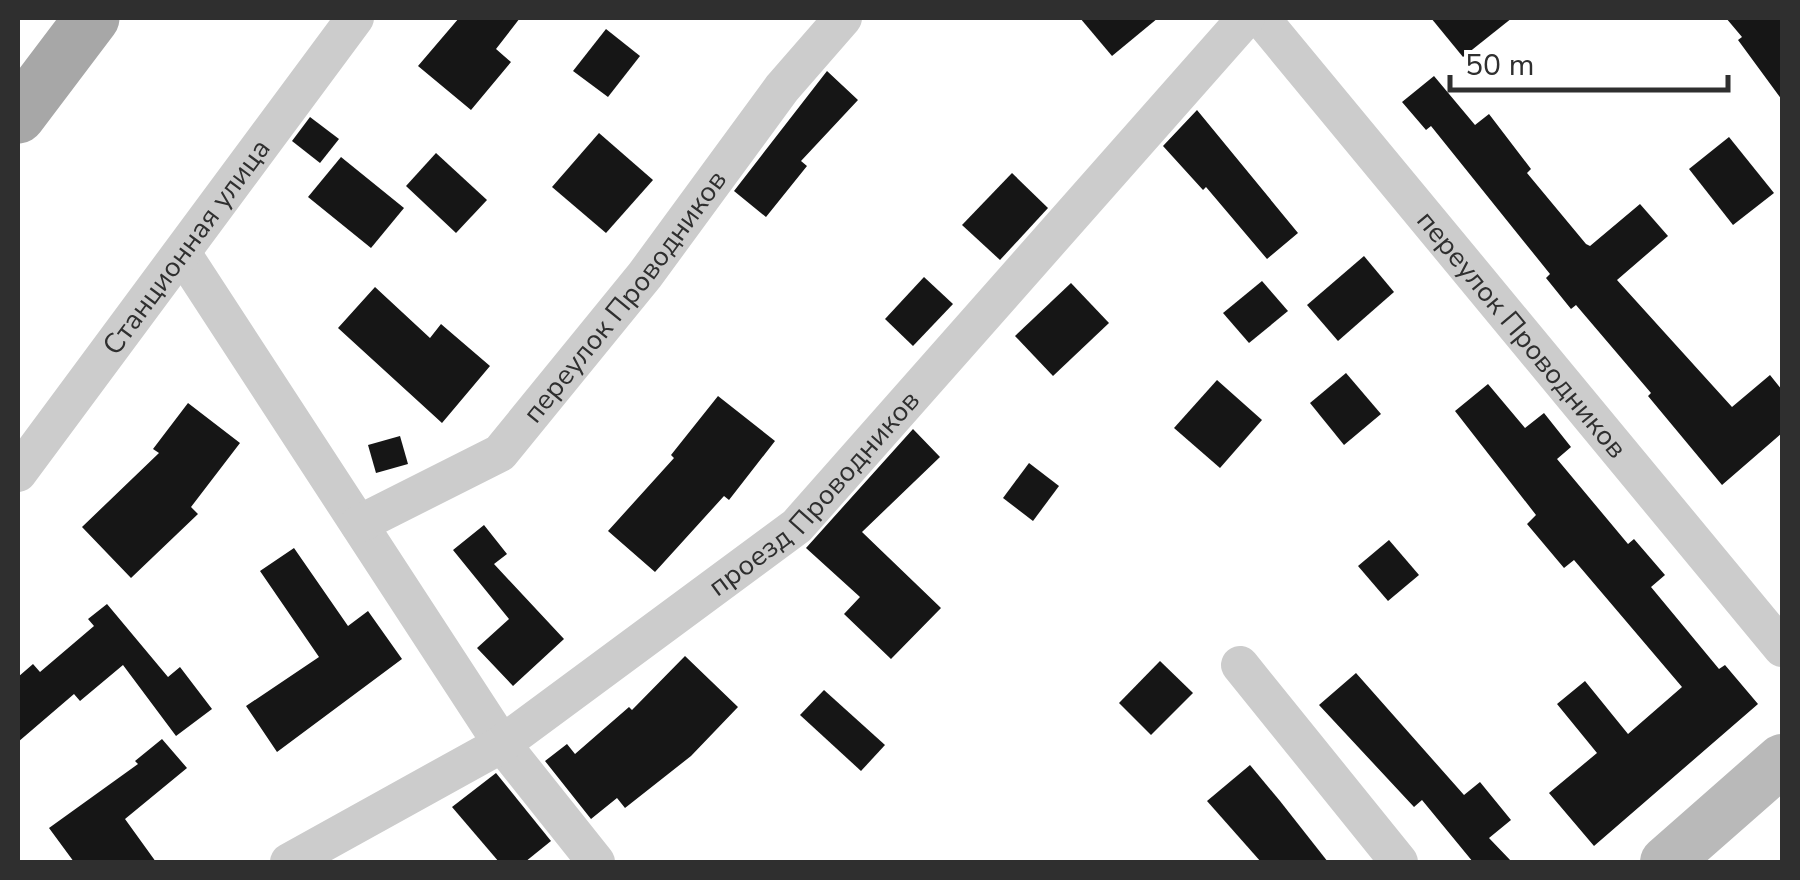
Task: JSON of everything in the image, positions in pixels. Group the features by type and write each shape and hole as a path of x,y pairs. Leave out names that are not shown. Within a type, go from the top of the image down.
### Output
{"main road":[{"path":"18,116 92,18"},
{"path":"1666,862 1782,760"}],"street":[{"name":"Станционная улица","path":"18,473 355,18"},
{"name":"переулок Проводников","path":"359,524 500,453 645,275 782,88 843,18"},
{"name":"проезд Проводников","path":"289,862 502,744 798,526 1246,18"},
{"name":"переулок Проводников","path":"1261,18 1782,648"},
{"path":"182,254 502,744 596,862"},
{"path":"1240,665 1398,862"}],"building":[{"path":"459,18 520,18 496,49 511,62 471,110 418,66"},
{"path":"1080,18 1158,18 1112,56"},
{"path":"1431,18 1512,18 1463,57"},
{"path":"1726,18 1782,18 1782,100 1738,40 1742,37"},
{"path":"606,29 640,56 608,97 573,71"},
{"path":"827,71 858,100 801,161 807,166 766,217 734,191"},
{"path":"1434,76 1475,125 1489,114 1531,169 1527,173 1586,244 1590,246 1640,204 1668,236 1617,280 1732,407 1770,375 1782,390 1782,433 1722,485 1576,305 1571,309 1546,278 1550,274 1431,126 1426,130 1402,102"},
{"path":"1197,110 1298,233 1267,259 1206,187 1203,190 1163,146"},
{"path":"310,117 339,139 320,163 292,141"},
{"path":"599,133 653,180 606,233 552,187"},
{"path":"1729,137 1774,193 1733,225 1689,169"},
{"path":"436,153 487,200 456,233 406,186"},
{"path":"341,157 404,208 371,248 308,197"},
{"path":"1012,173 1048,208 1000,260 962,225"},
{"path":"1364,256 1394,292 1338,341 1307,305"},
{"path":"924,277 953,304 913,346 885,319"},
{"path":"1262,281 1288,311 1249,343 1223,313"},
{"path":"1071,283 1109,323 1053,376 1015,336"},
{"path":"375,287 430,338 441,324 490,366 442,423 338,328"},
{"path":"1346,373 1381,414 1344,445 1310,403"},
{"path":"1217,380 1262,420 1220,468 1174,428"},
{"path":"1488,384 1525,428 1544,413 1571,447 1557,459 1628,544 1634,539 1665,575 1651,587 1719,669 1725,665 1758,704 1594,846 1549,793 1597,753 1557,704 1585,681 1628,734 1682,687 1574,560 1564,568 1527,524 1536,515 1455,411"},
{"path":"718,396 775,441 729,500 724,496 655,572 608,531 674,458 671,455"},
{"path":"188,403 240,443 191,507 198,514 131,578 82,527 159,453 153,449"},
{"path":"913,429 940,457 862,532 941,608 891,659 844,614 860,597 806,548"},
{"path":"400,436 408,464 376,473 368,445"},
{"path":"1029,463 1059,486 1033,521 1003,498"},
{"path":"484,525 507,554 494,564 564,639 513,686 477,648 509,619 453,550"},
{"path":"1389,540 1419,575 1388,601 1358,566"},
{"path":"294,548 348,626 368,611 402,659 277,752 246,706 319,657 260,571"},
{"path":"107,604 168,677 180,667 212,709 176,736 123,665 80,701 74,694 18,742 18,677 33,664 40,672 94,626 88,619"},
{"path":"685,656 738,707 691,756 625,808 617,798 591,819 545,761 567,744 575,754 629,707 632,710"},
{"path":"1160,661 1193,693 1151,735 1119,703"},
{"path":"1356,673 1464,795 1480,782 1511,820 1489,838 1512,862 1473,862 1422,800 1414,807 1319,705"},
{"path":"824,690 885,745 861,771 800,715"},
{"path":"162,739 187,768 125,819 156,862 74,862 49,828 138,764 135,761"},
{"path":"1250,765 1328,862 1261,862 1207,801"},
{"path":"496,773 551,841 525,862 499,862 452,807"}]}
